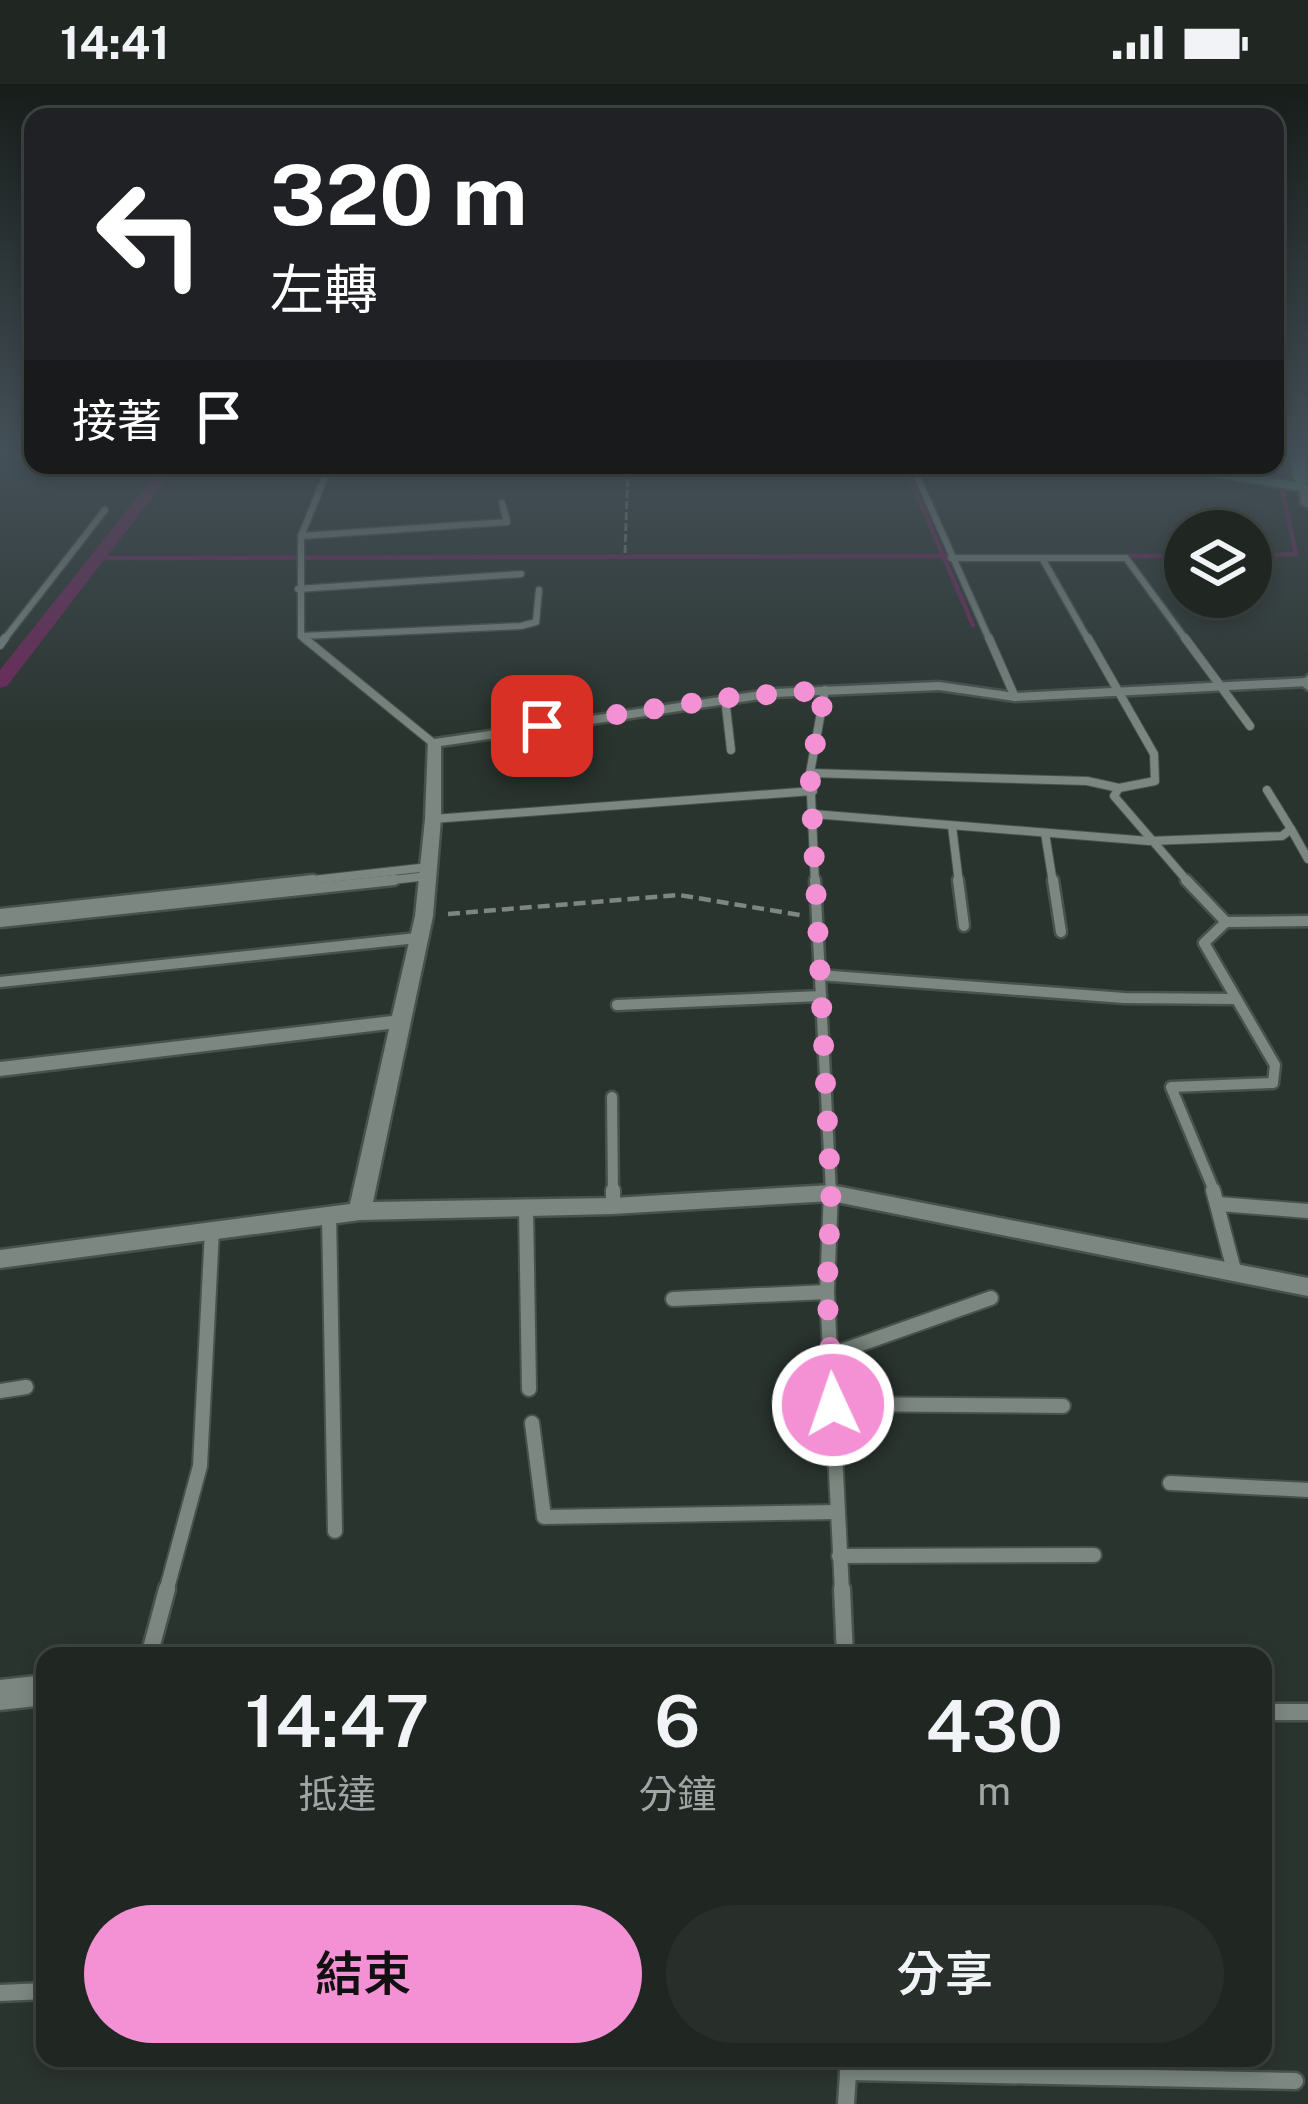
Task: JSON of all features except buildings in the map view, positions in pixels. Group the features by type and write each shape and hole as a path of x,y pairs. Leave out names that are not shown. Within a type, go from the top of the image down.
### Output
{"street":[{"path":"360,1211 424,916 434,819 433,743 725,698 825,690 939,686 1015,697 1308,683"},
{"path":"0,1070 398,1022"},
{"path":"0,1258 360,1211 613,1206 831,1193 1308,1287"},
{"path":"0,1695 36,1691"}],"lane":[{"path":"0,645 77,546"},
{"path":"300,546 301,636 433,743"},
{"path":"946,546 1015,697"},
{"path":"810,773 1087,781 1118,788 1155,781 1154,754 1042,558"},
{"path":"951,559 1126,558 1250,726"},
{"path":"298,589 521,574"},
{"path":"301,636 521,626 536,622 539,590"},
{"path":"825,690 810,773 831,1193 827,1292 844,1647"},
{"path":"725,698 731,750"},
{"path":"1118,788 1114,796 1149,841 1226,922"},
{"path":"1267,790 1308,859"},
{"path":"434,819 813,791"},
{"path":"813,814 1149,841 1282,836 1291,829"},
{"path":"952,826 964,926"},
{"path":"1045,833 1061,932"},
{"path":"0,918 429,872"},
{"path":"1235,1274 1219,1204 1171,1087 1274,1083 1275,1065 1204,943 1226,922 1308,921"},
{"path":"0,982 417,938"},
{"path":"818,975 1124,998 1236,999"},
{"path":"617,1005 821,996"},
{"path":"612,1097 613,1206"},
{"path":"1219,1204 1308,1211"},
{"path":"526,1207 529,1389"},
{"path":"329,1215 335,1531"},
{"path":"151,1647 200,1466 212,1230"},
{"path":"673,1299 827,1292"},
{"path":"830,1355 991,1298"},
{"path":"0,1391 26,1387"},
{"path":"833,1405 1063,1406"},
{"path":"532,1423 544,1517 838,1512"},
{"path":"1170,1483 1308,1490"},
{"path":"839,1556 1094,1555"},
{"path":"1272,1712 1308,1712"},
{"path":"0,1993 36,1991"},
{"path":"846,2104 849,2067"},
{"path":"905,2067 1295,2081"}],"path":[{"path":"625,546 625,553"},
{"path":"424,916 679,895 817,918"}],"waterway":[{"path":"0,682 106,546"},
{"path":"939,546 943,556"},
{"path":"1272,555 1296,554 1294,546"},
{"path":"97,558 943,556"},
{"path":"943,556 973,625"},
{"path":"943,556 956,556"},
{"path":"1121,556 1164,556"}],"route":[{"path":"542,726 725,698 825,690 810,773 831,1193 827,1292 833,1405"}]}
